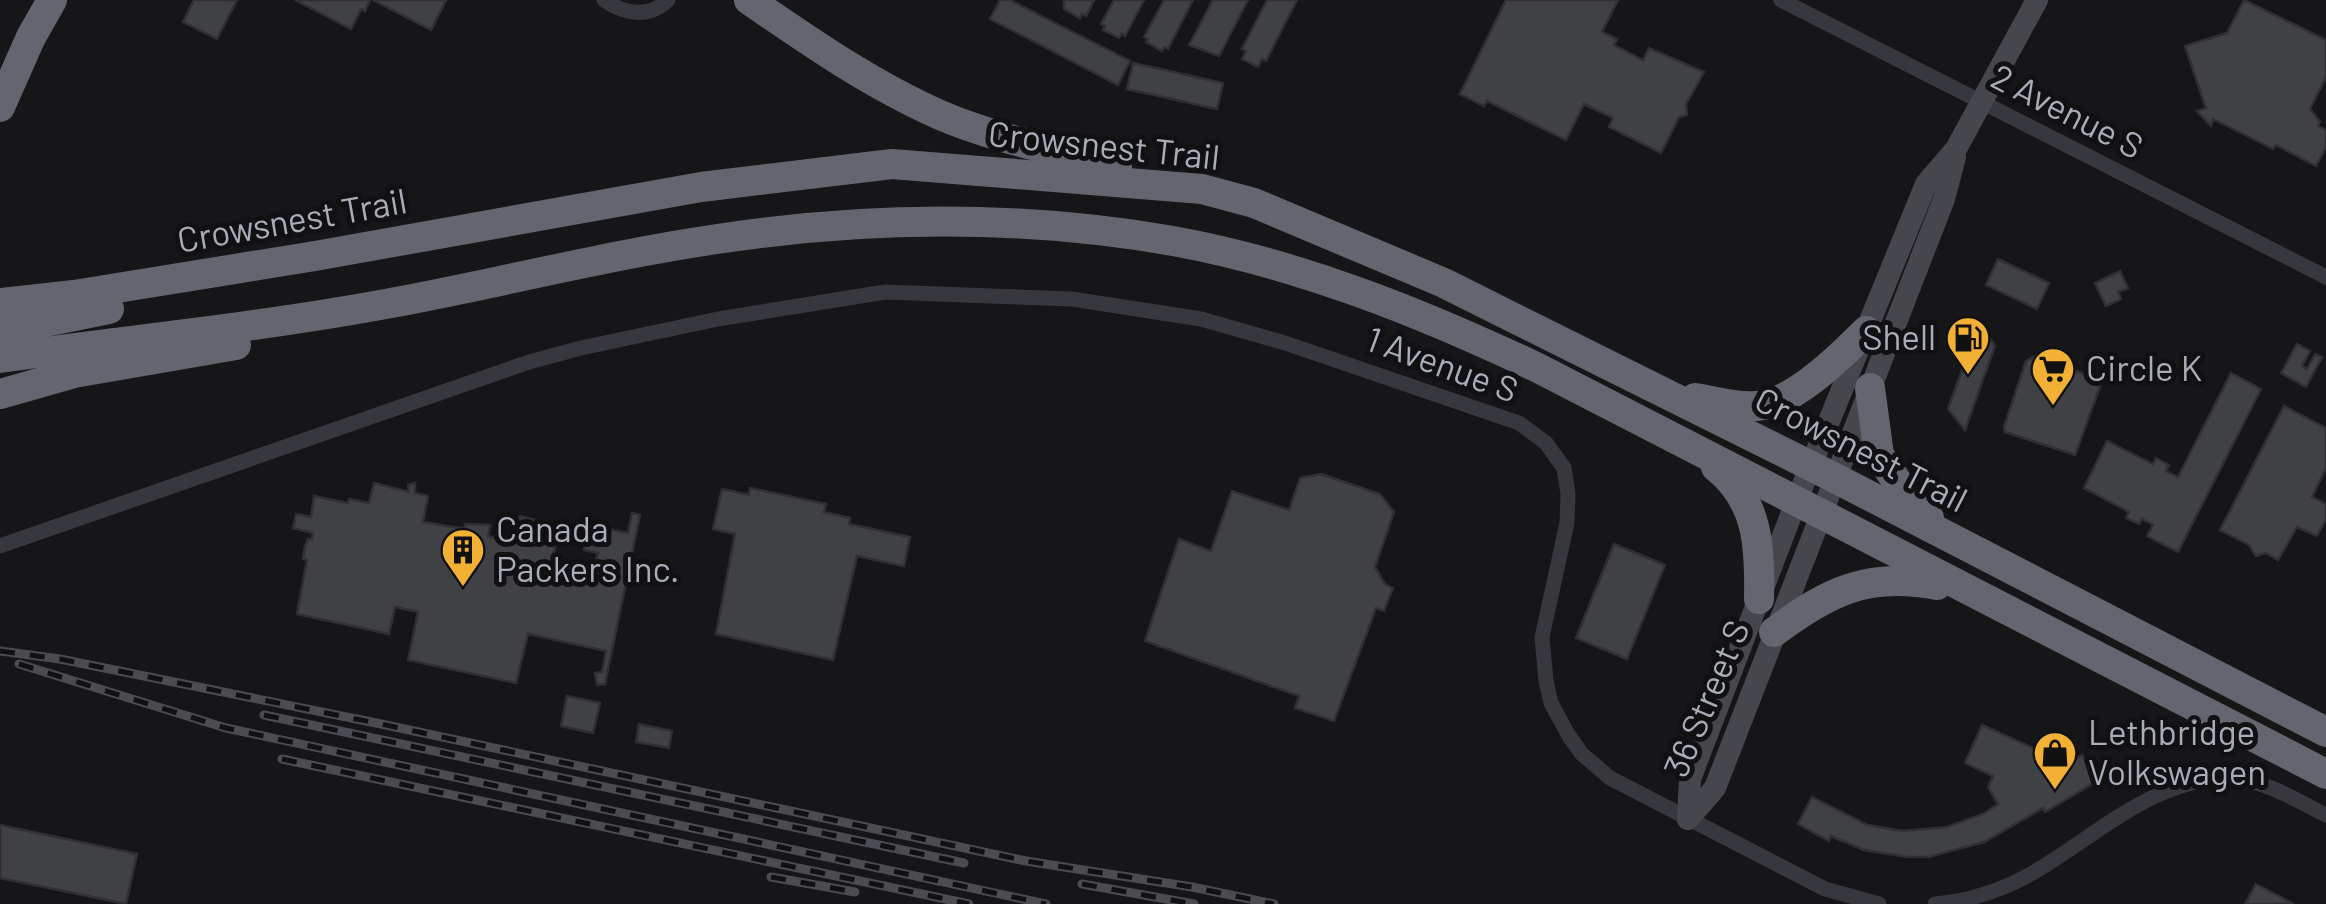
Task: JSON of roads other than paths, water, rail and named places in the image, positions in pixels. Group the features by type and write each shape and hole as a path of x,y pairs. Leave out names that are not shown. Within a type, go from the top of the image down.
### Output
{"highway":[{"path":"0,107 52,0"},
{"path":"749,0 845,65 944,116 1002,136 1202,189"},
{"name":"Crowsnest Trail","path":"0,303 316,256 701,187 892,164 1202,189 1254,203 1444,283 1823,472 2326,732"},
{"path":"0,358 388,304 716,239 810,227 955,221 1096,231 1173,242 1244,258 1375,298 1454,328 2326,774"},
{"path":"0,332 152,300 316,256"},
{"path":"0,394 74,373 243,344 388,304"},
{"path":"1662,392 1761,407 1802,388 1866,331"},
{"path":"1870,388 1879,454 1906,496 1949,537"},
{"path":"1690,447 1730,478 1752,514 1760,548 1759,598"},
{"path":"1774,632 1800,612 1846,587 1893,578 1935,584 1996,604"}],"street":[{"path":"604,0 632,12 647,13 668,0"},
{"name":"2 Avenue S","path":"1782,0 2326,278"},
{"path":"1808,508 1823,472 1866,331 1926,184 1956,149 2038,0"},
{"path":"1823,472 1870,388 1944,199 1956,149"},
{"name":"1 Avenue S","path":"0,546 529,362 718,319 885,292 1072,300 1202,319 1518,423 1546,443 1564,468 1568,523 1542,637 1550,703 1569,736 1595,767 1688,819 1825,889 1878,904"},
{"name":"36 Street S","path":"1688,819 1690,779 1759,598 1808,508"},
{"name":"36 Street S","path":"1688,819 1715,788 1774,632 1808,508"},
{"path":"1934,904 1971,898 2028,876 2150,800 2184,784 2216,778 2244,780 2274,789 2326,815"}],"railway":[{"path":"0,651 60,659 381,724 1026,861 1274,904"},
{"path":"19,664 226,728 1046,904"},
{"path":"264,715 964,863"},
{"path":"282,759 969,904"},
{"path":"771,877 855,892"},
{"path":"1082,884 1194,904"}],"place":[{"name":"Shell","path":"1968,376"},
{"name":"Circle K","path":"2053,407"},
{"name":"Canada Packers Inc.","path":"463,588"},
{"name":"Lethbridge Volkswagen","path":"2055,791"}]}
